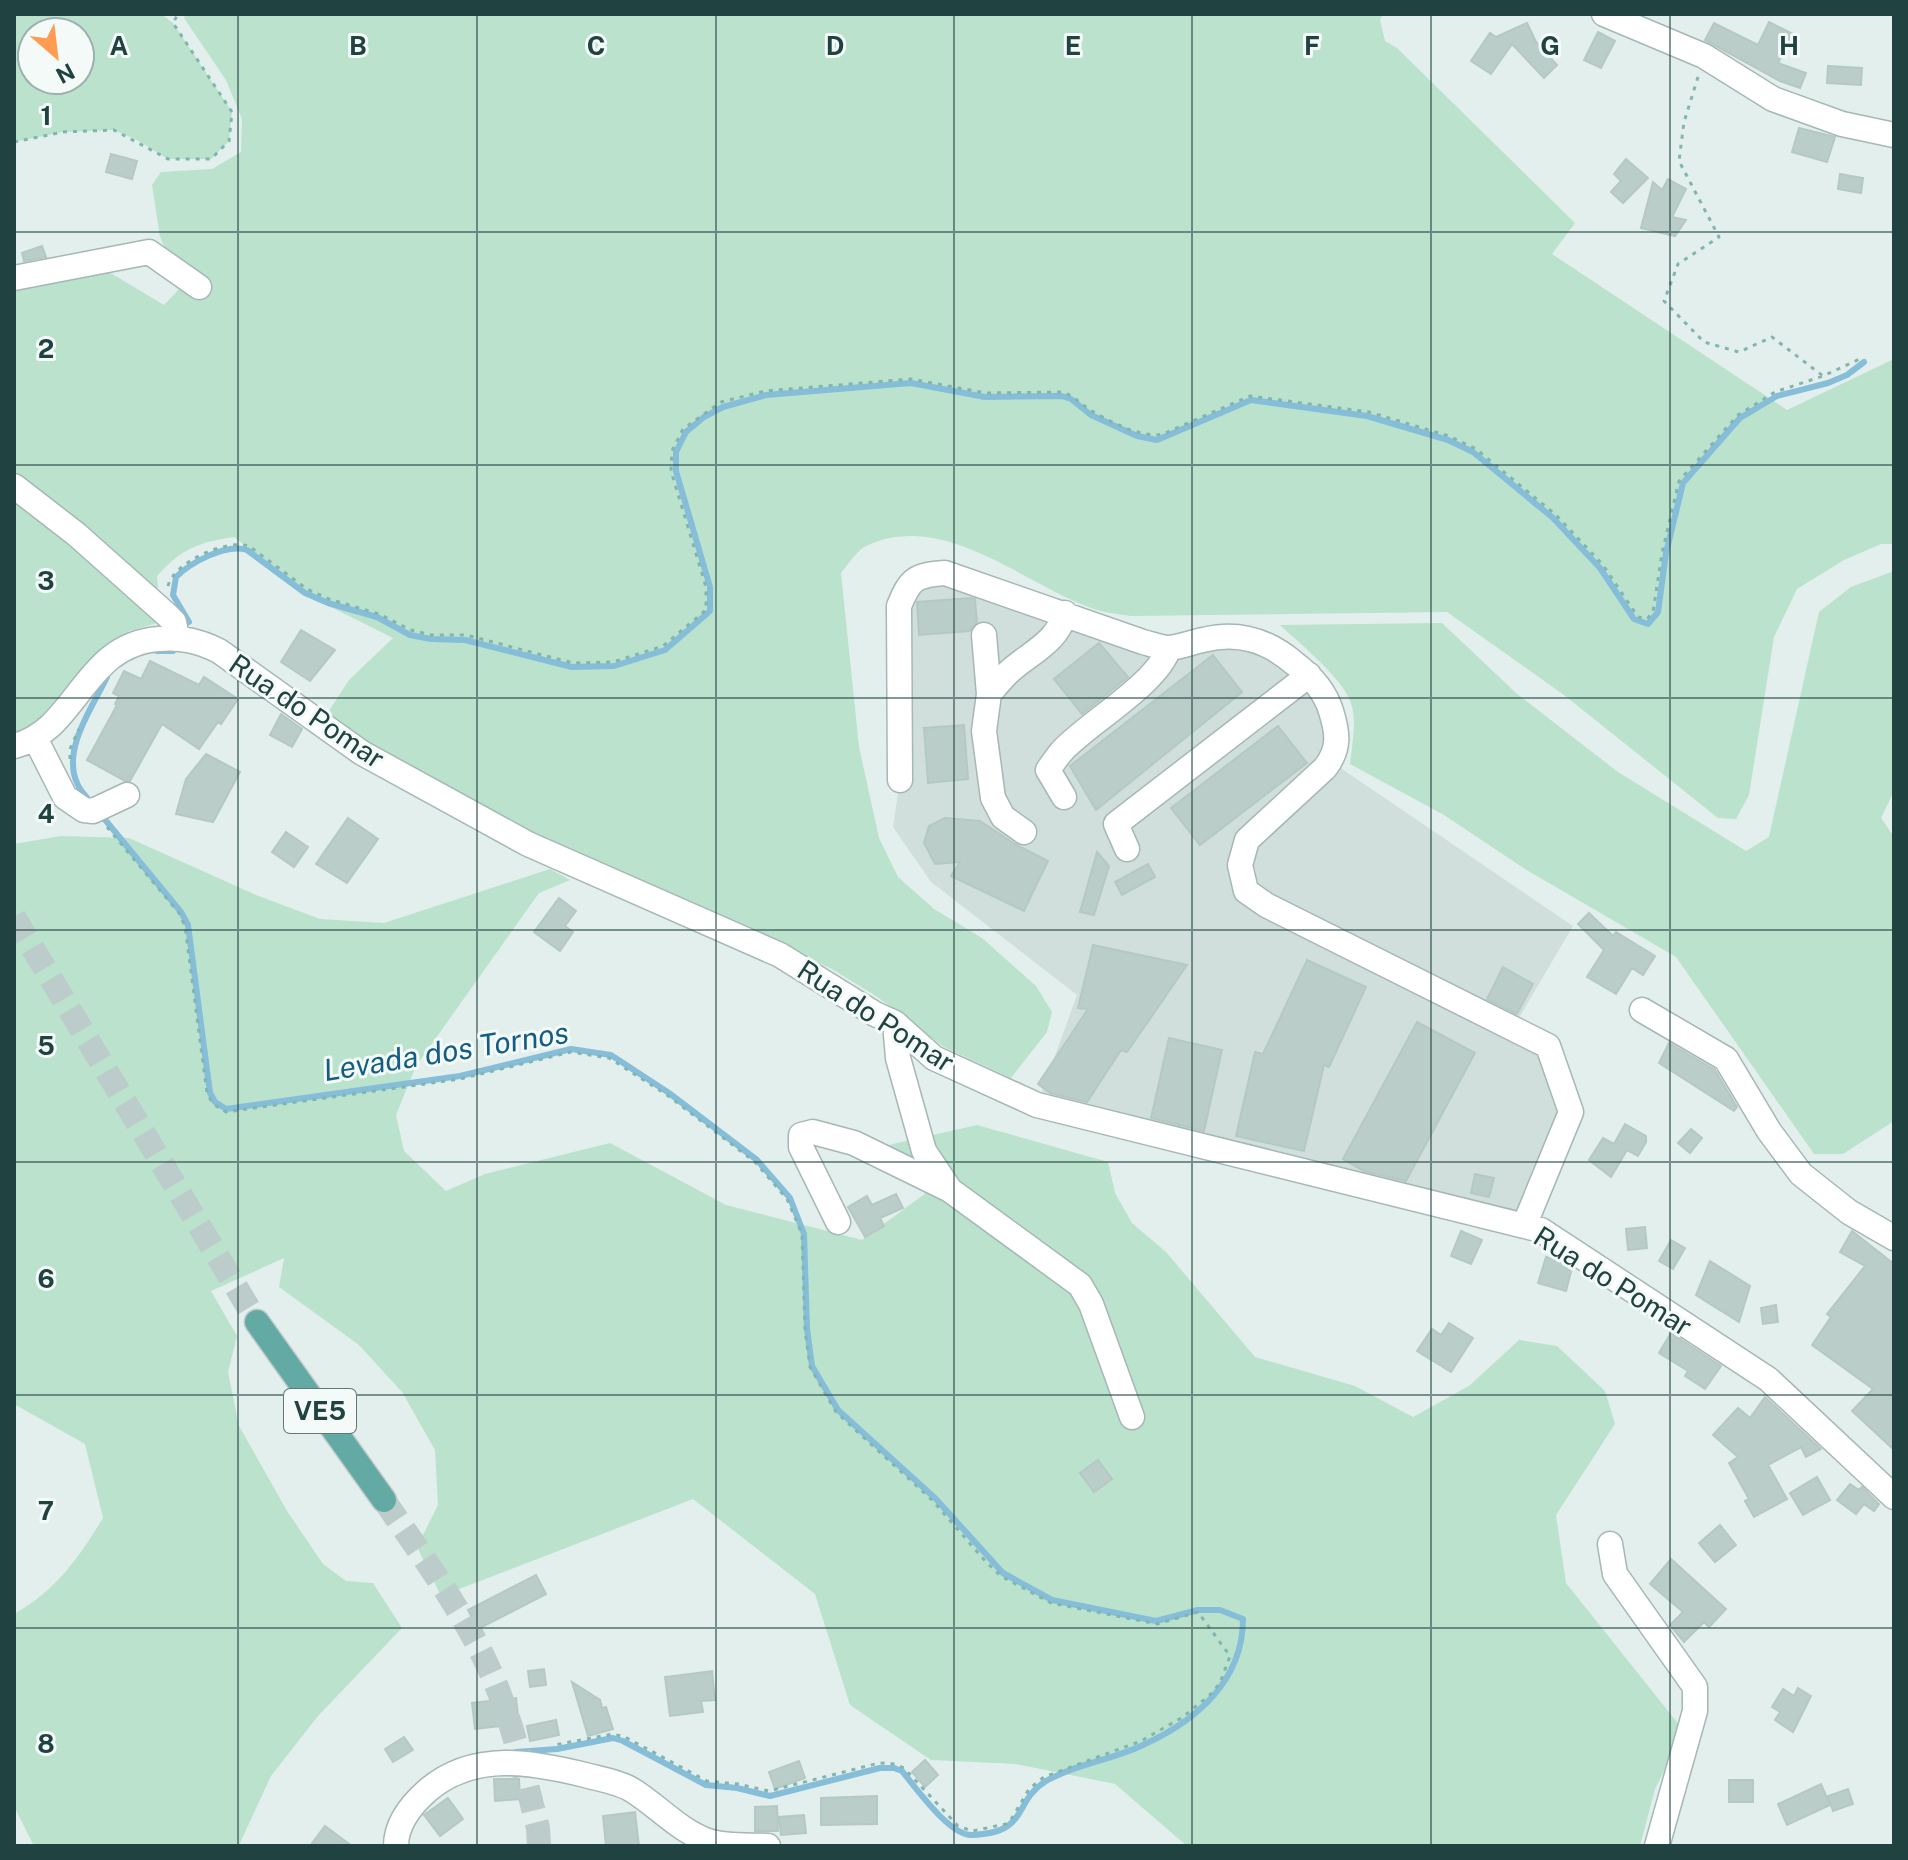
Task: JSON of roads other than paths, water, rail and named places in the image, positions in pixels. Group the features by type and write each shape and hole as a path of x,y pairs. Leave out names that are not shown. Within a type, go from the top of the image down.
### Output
{"main road":[{"name":"VE5","path":"257,1322 384,1500"}],"street":[{"path":"1604,14 1704,56 1773,99 1842,124 1894,135"},
{"path":"14,278 149,252 199,287"},
{"path":"14,486 76,534 175,630"},
{"path":"900,780 899,606 907,584 924,575 945,573 1143,642 1169,648 1231,635 1255,639 1276,648 1309,675 1330,706 1338,744 1334,758 1247,840 1240,865 1246,891 1266,905 1548,1046 1571,1112 1524,1226"},
{"path":"989,694 1010,671 1052,638 1065,613"},
{"name":"Rua do Pomar","path":"24,742 46,730 116,652 175,630 219,651 362,753 528,844 780,955 875,1014 895,1023 934,1058 1037,1105 1541,1230 1768,1379 1894,1497"},
{"path":"984,635 989,694 984,731 993,798 1003,817 1024,832"},
{"path":"1064,797 1048,770 1064,749 1147,678 1165,658 1169,648"},
{"path":"1127,849 1116,824 1309,675"},
{"path":"24,742 65,797 84,810 93,811 127,795"},
{"path":"1642,1010 1726,1059 1769,1131 1801,1174 1849,1212 1894,1238"},
{"path":"895,1023 898,1058 924,1151 950,1190"},
{"path":"838,1222 801,1147 801,1135 813,1132 854,1143 950,1190 1080,1285 1091,1304 1132,1417"},
{"path":"1610,1544 1615,1574 1695,1687 1695,1711 1657,1846"},
{"path":"396,1846 396,1836 411,1808 435,1784 450,1775 484,1764 535,1763 630,1789 676,1825 710,1842 768,1846"}],"waterway":[{"name":"Levada dos Tornos","path":"189,622 173,595 176,577 209,556 238,549 247,550 305,593 377,617 410,635 465,640 572,667 614,666 665,650 710,611 710,587 676,471 676,452 686,432 723,407 766,395 911,383 985,397 1062,396 1071,399 1091,415 1137,436 1157,440 1251,400 1367,416 1448,440 1473,452 1553,518 1600,568 1634,619 1648,624 1658,612 1666,553 1683,483 1740,418 1777,396 1847,375 1864,362"},
{"name":"Levada dos Tornos","path":"157,651 173,651"},
{"name":"Levada dos Tornos","path":"92,804 77,783 73,756 87,715 107,677"},
{"name":"Levada dos Tornos","path":"102,816 181,912 188,925 210,1093 215,1102 226,1109 460,1076 571,1049 611,1055 669,1093 757,1160 790,1198 804,1234 807,1329 812,1366 838,1410 936,1499 1003,1573 1052,1600 1156,1621 1198,1610 1220,1610 1243,1619 1235,1661 1225,1680 1198,1711 1143,1745 1046,1781 1035,1789 1012,1823 990,1833 972,1835 954,1828 934,1810 902,1771 894,1768 880,1768 770,1796 706,1785 613,1738 557,1749 516,1752"}],"tunnel":[{"path":"14,917 257,1322"},
{"path":"384,1500 454,1605 490,1671 517,1748 538,1828 539,1846"}]}
